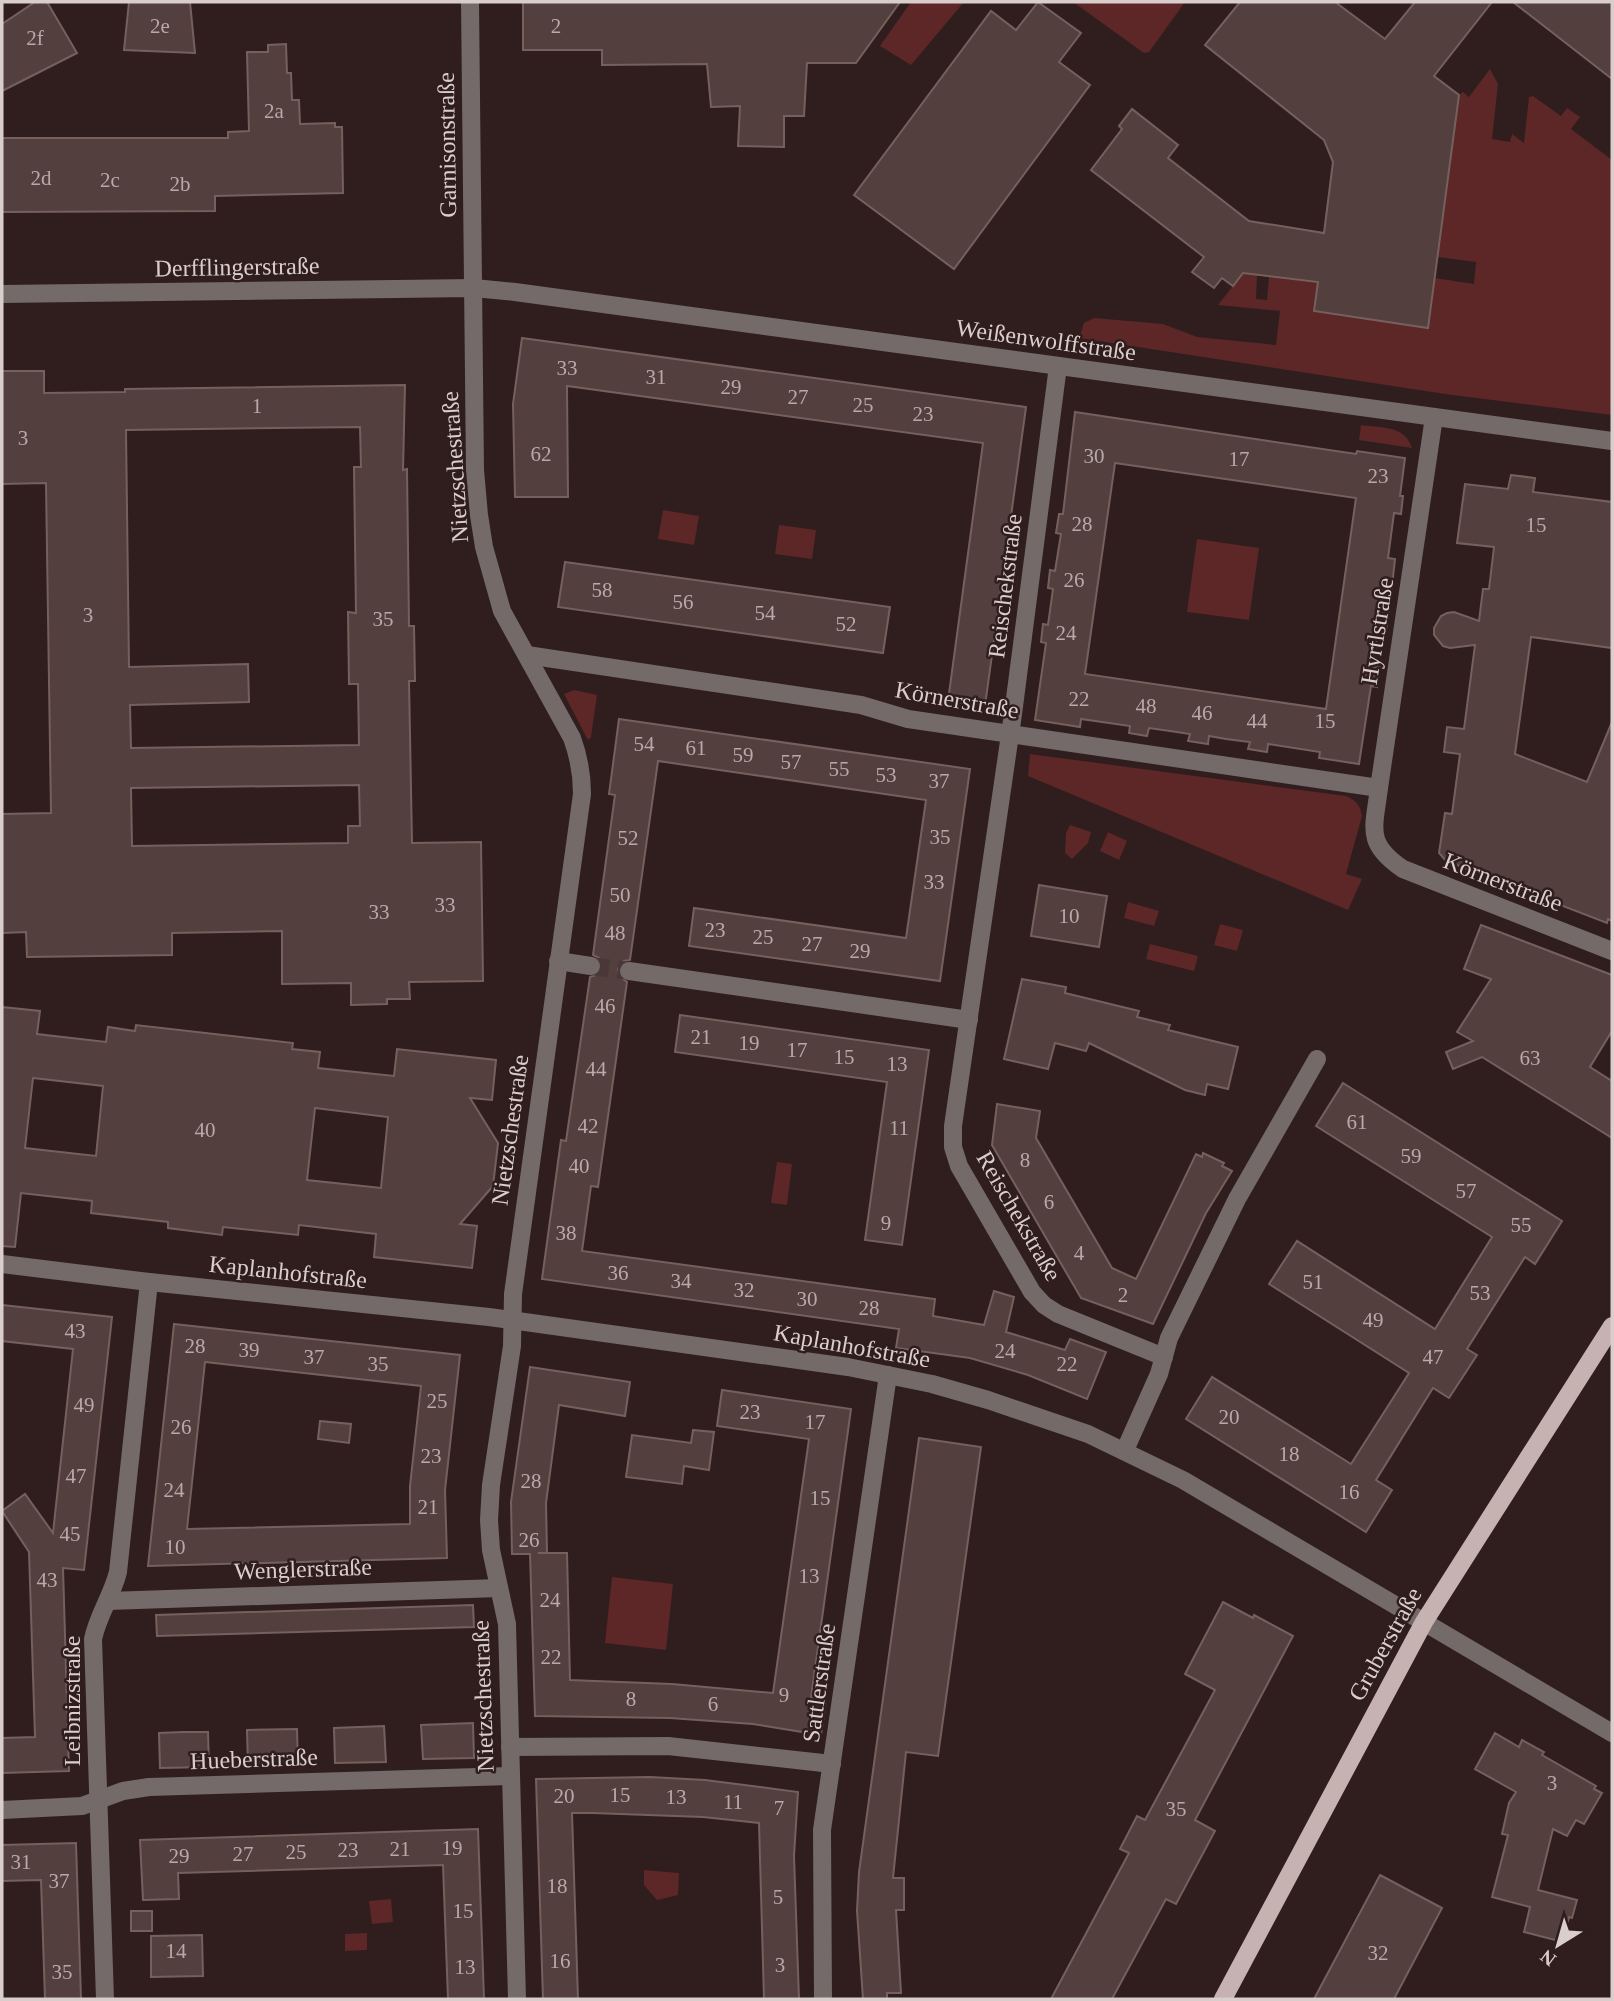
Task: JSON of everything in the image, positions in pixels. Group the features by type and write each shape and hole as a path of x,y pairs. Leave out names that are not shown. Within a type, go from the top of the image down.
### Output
{"main road":[{"name":"Gruberstraße","path":"1223,1999 1424,1622 1612,1326"}],"street":[{"name":"Garnisonstraße","path":"470,2 474,288"},
{"name":"Derfflingerstraße","path":"2,294 474,288"},
{"name":"Weißenwolffstraße","path":"474,288 1612,441"},
{"name":"Nietzschestraße","path":"474,288 475,470 479,515 491,579 502,611 572,738 582,774 582,794 513,1294 512,1346 491,1485 491,1550 506,1624 517,1999"},
{"name":"Reischekstraße","path":"1058,366 1010,735 953,1126 953,1147 959,1166 1032,1292 1051,1310 1164,1357"},
{"name":"Hyrtlstraße","path":"1380,851 1374,823 1378,788 1434,417"},
{"name":"Körnerstraße","path":"527,655 861,705 908,719 1010,735 1378,788"},
{"name":"Körnerstraße","path":"1380,851 1403,869 1612,951"},
{"path":"558,961 591,966"},
{"path":"629,971 969,1020"},
{"path":"1125,1450 1159,1374 1169,1338 1237,1199 1317,1059"},
{"name":"Kaplanhofstraße","path":"2,1264 513,1321 888,1375 976,1396 1044,1418 1125,1450 1238,1511 1612,1733"},
{"name":"Leibnizstraße","path":"105,1999 92,1646 96,1625 118,1572 149,1282"},
{"name":"Sattlerstraße","path":"823,1999 822,1843 888,1375"},
{"name":"Wenglerstraße","path":"108,1601 499,1588"},
{"path":"510,1747 668,1746 832,1764"},
{"name":"Hueberstraße","path":"2,1810 66,1808 97,1801 123,1791 149,1787 511,1776"}],"shaded area":[{"path":"911,2 964,2 911,65 880,46"},
{"path":"1073,2 1185,2 1149,52 1144,53"},
{"path":"1490,69 1498,84 1492,139 1510,142 1512,134 1524,143 1529,97 1533,96 1561,116 1567,108 1580,117 1571,129 1612,160 1612,415 1445,394 1079,338 1084,323 1094,318 1163,324 1197,337 1276,345 1280,311 1218,305 1243,273 1257,275 1256,299 1267,300 1269,276 1318,282 1315,311 1428,328 1435,278 1474,284 1476,262 1438,257 1459,95 1463,92 1469,97"},
{"path":"1361,425 1398,431 1409,441 1412,448 1359,440"},
{"path":"663,510 699,516 694,545 658,539"},
{"path":"779,525 816,530 812,559 775,554"},
{"path":"1197,539 1259,548 1249,620 1187,612"},
{"path":"574,690 597,695 591,737 588,740 564,694"},
{"path":"1030,754 1346,796 1357,803 1362,816 1346,874 1362,879 1348,910 1028,776"},
{"path":"1070,825 1091,832 1088,843 1072,859 1065,853 1066,833"},
{"path":"1108,832 1127,841 1119,860 1100,851"},
{"path":"1128,902 1159,911 1154,926 1124,918"},
{"path":"1220,924 1243,930 1237,951 1214,945"},
{"path":"1150,944 1198,956 1194,971 1146,959"},
{"path":"777,1162 792,1164 787,1205 771,1203"},
{"path":"612,1577 673,1584 666,1650 605,1643"},
{"path":"644,1870 679,1873 678,1895 657,1900 644,1885"},
{"path":"391,1899 393,1922 372,1924 369,1901"},
{"path":"367,1933 367,1950 345,1951 345,1934"}],"building":[{"path":"35,2 47,2 77,53 2,91 2,24"},
{"path":"129,2 190,2 195,53 124,50"},
{"path":"523,2 900,2 856,63 807,63 804,116 784,116 784,147 738,146 740,106 711,107 707,64 602,65 602,50 523,50"},
{"path":"1038,2 1081,33 1059,62 1090,85 954,269 854,195 991,11 1016,30"},
{"path":"1240,2 1335,2 1385,39 1415,2 1492,2 1434,76 1459,95 1428,328 1314,311 1318,282 1243,273 1233,286 1222,278 1214,288 1192,272 1204,257 1091,170 1122,129 1119,126 1132,109 1178,145 1168,158 1249,221 1324,233 1333,162 1324,140 1205,45"},
{"path":"1513,2 1612,2 1612,79"},
{"path":"286,44 287,73 291,73 292,100 299,100 300,124 335,123 335,127 342,127 343,193 215,196 215,211 2,212 2,138 228,138 228,132 249,131 247,52 268,52 268,45"},
{"path":"522,338 1026,407 985,706 948,701 983,443 567,386 568,497 515,497 513,404"},
{"path":"2,371 44,371 44,393 125,392 125,389 405,385 403,470 407,469 409,626 414,626 415,681 409,681 412,843 481,842 483,981 409,982 410,999 387,999 387,1004 351,1005 351,983 282,984 282,931 172,933 172,955 27,957 26,932 2,933 2,814 51,813 46,483 2,484","holes":["360,427 361,467 354,467 356,613 348,612 349,684 358,684 359,745 131,748 130,705 249,702 248,664 129,667 126,430","359,785 360,826 348,826 348,843 132,846 131,788"]},
{"path":"1075,412 1356,454 1357,451 1405,458 1400,496 1403,496 1401,514 1394,513 1388,558 1395,559 1389,613 1386,631 1378,630 1373,667 1380,667 1377,687 1371,686 1359,764 1319,758 1320,752 1268,744 1267,752 1248,749 1250,742 1209,736 1208,744 1188,741 1190,734 1149,728 1147,736 1129,733 1130,726 1081,719 1080,727 1035,720 1046,643 1041,642 1043,624 1048,625 1053,589 1048,588 1050,570 1055,571 1061,534 1056,533 1059,514 1063,514","holes":["1115,463 1356,498 1326,709 1085,674"]},
{"path":"1511,475 1535,478 1533,492 1612,502 1612,648 1531,637 1515,754 1587,782 1612,722 1612,921 1608,919 1607,923 1446,861 1439,853 1445,813 1452,814 1460,754 1444,752 1447,727 1464,729 1475,645 1450,648 1443,646 1434,635 1434,628 1441,616 1447,613 1454,612 1479,621 1483,589 1489,589 1494,547 1457,543 1465,484 1508,489"},
{"path":"565,562 890,607 883,653 558,607"},
{"path":"619,719 970,769 940,981 689,946 694,908 906,938 926,800 658,761 630,960 624,961 618,969 619,976 627,982 598,1187 591,1186 582,1251 935,1299 933,1316 984,1325 994,1291 1014,1297 1006,1332 1065,1350 1070,1339 1106,1352 1087,1399 1028,1375 970,1358 896,1348 899,1329 542,1279 561,1140 566,1141 590,977 599,974 602,967 599,958 593,955 615,795 609,794"},
{"path":"1039,885 1107,896 1099,947 1031,936"},
{"path":"1481,925 1612,975 1612,1031 1590,1067 1612,1081 1612,1138 1482,1057 1453,1069 1446,1052 1473,1041 1457,1032 1491,979 1464,969"},
{"path":"1022,979 1066,987 1065,993 1139,1011 1137,1017 1170,1025 1168,1030 1238,1047 1228,1089 1207,1084 1205,1095 1185,1090 1089,1043 1086,1051 1055,1043 1048,1069 1004,1059"},
{"path":"2,1007 40,1011 37,1034 106,1042 108,1027 135,1031 136,1025 293,1043 292,1049 320,1052 318,1068 394,1076 397,1049 496,1060 492,1100 470,1098 498,1143 493,1186 460,1224 477,1226 472,1268 374,1257 376,1234 299,1225 298,1235 223,1227 222,1235 168,1228 168,1222 91,1213 92,1201 21,1193 15,1247 2,1246","holes":["33,1078 103,1086 96,1156 25,1148","315,1108 388,1117 381,1188 307,1180"]},
{"path":"680,1015 929,1050 902,1245 865,1240 887,1082 675,1052"},
{"path":"1343,1083 1562,1221 1535,1264 1525,1257 1467,1349 1477,1355 1449,1398 1433,1388 1376,1480 1392,1490 1366,1532 1186,1419 1212,1377 1351,1464 1409,1373 1269,1284 1297,1241 1435,1329 1492,1237 1316,1126"},
{"path":"997,1104 1040,1111 1036,1138 1112,1268 1136,1279 1196,1154 1202,1157 1203,1153 1224,1163 1222,1166 1232,1171 1206,1213 1153,1324 1081,1298 992,1145"},
{"path":"2,1305 112,1317 84,1570 63,1568 69,1771 2,1773 2,1738 35,1737 29,1552 2,1511 25,1494 53,1533 73,1349 2,1341"},
{"path":"174,1324 460,1355 445,1490 447,1558 148,1566","holes":["205,1362 421,1386 410,1486 410,1524 187,1529"]},
{"path":"530,1367 630,1382 625,1416 559,1405 546,1503 547,1553 567,1553 570,1680 672,1684 773,1693 809,1439 717,1426 722,1390 851,1409 811,1698 826,1700 821,1735 753,1724 670,1718 535,1716 530,1554 512,1554 511,1502"},
{"path":"320,1421 351,1424 349,1443 318,1439"},
{"path":"693,1430 714,1432 709,1470 684,1466 682,1484 626,1477 632,1435 691,1443"},
{"path":"919,1438 981,1447 938,1756 906,1752 893,1878 904,1878 904,1910 896,1910 901,1993 887,1993 887,1999 863,1999 857,1911 859,1872"},
{"path":"1223,1602 1293,1636 1195,1820 1215,1831 1176,1904 1166,1899 1112,1999 1051,1999 1129,1853 1120,1849 1137,1816 1145,1820 1215,1690 1185,1674"},
{"path":"473,1605 474,1627 157,1636 156,1615"},
{"path":"473,1723 474,1758 423,1759 421,1725"},
{"path":"384,1726 386,1762 335,1763 334,1728"},
{"path":"297,1729 298,1765 248,1766 247,1730"},
{"path":"208,1732 209,1767 160,1768 159,1733"},
{"path":"1495,1733 1519,1747 1522,1740 1544,1752 1542,1755 1596,1786 1594,1789 1602,1793 1584,1824 1576,1820 1567,1836 1553,1829 1538,1890 1577,1900 1572,1918 1569,1917 1563,1942 1524,1932 1530,1907 1492,1897 1508,1835 1502,1834 1509,1803 1516,1792 1475,1769"},
{"path":"650,1777 705,1780 798,1792 794,1856 799,1999 764,1999 759,1823 703,1817 572,1813 578,1999 543,1999 536,1779"},
{"path":"478,1829 484,1999 448,1999 443,1865 178,1873 179,1899 143,1900 140,1840"},
{"path":"76,1843 81,1999 45,1999 41,1880 2,1881 2,1845"},
{"path":"1380,1875 1442,1908 1394,1999 1314,1999"},
{"path":"131,1911 152,1911 152,1931 131,1931"},
{"path":"202,1935 203,1976 151,1977 151,1936"}],"tunnel":[{"path":"591,966 629,971"}]}
